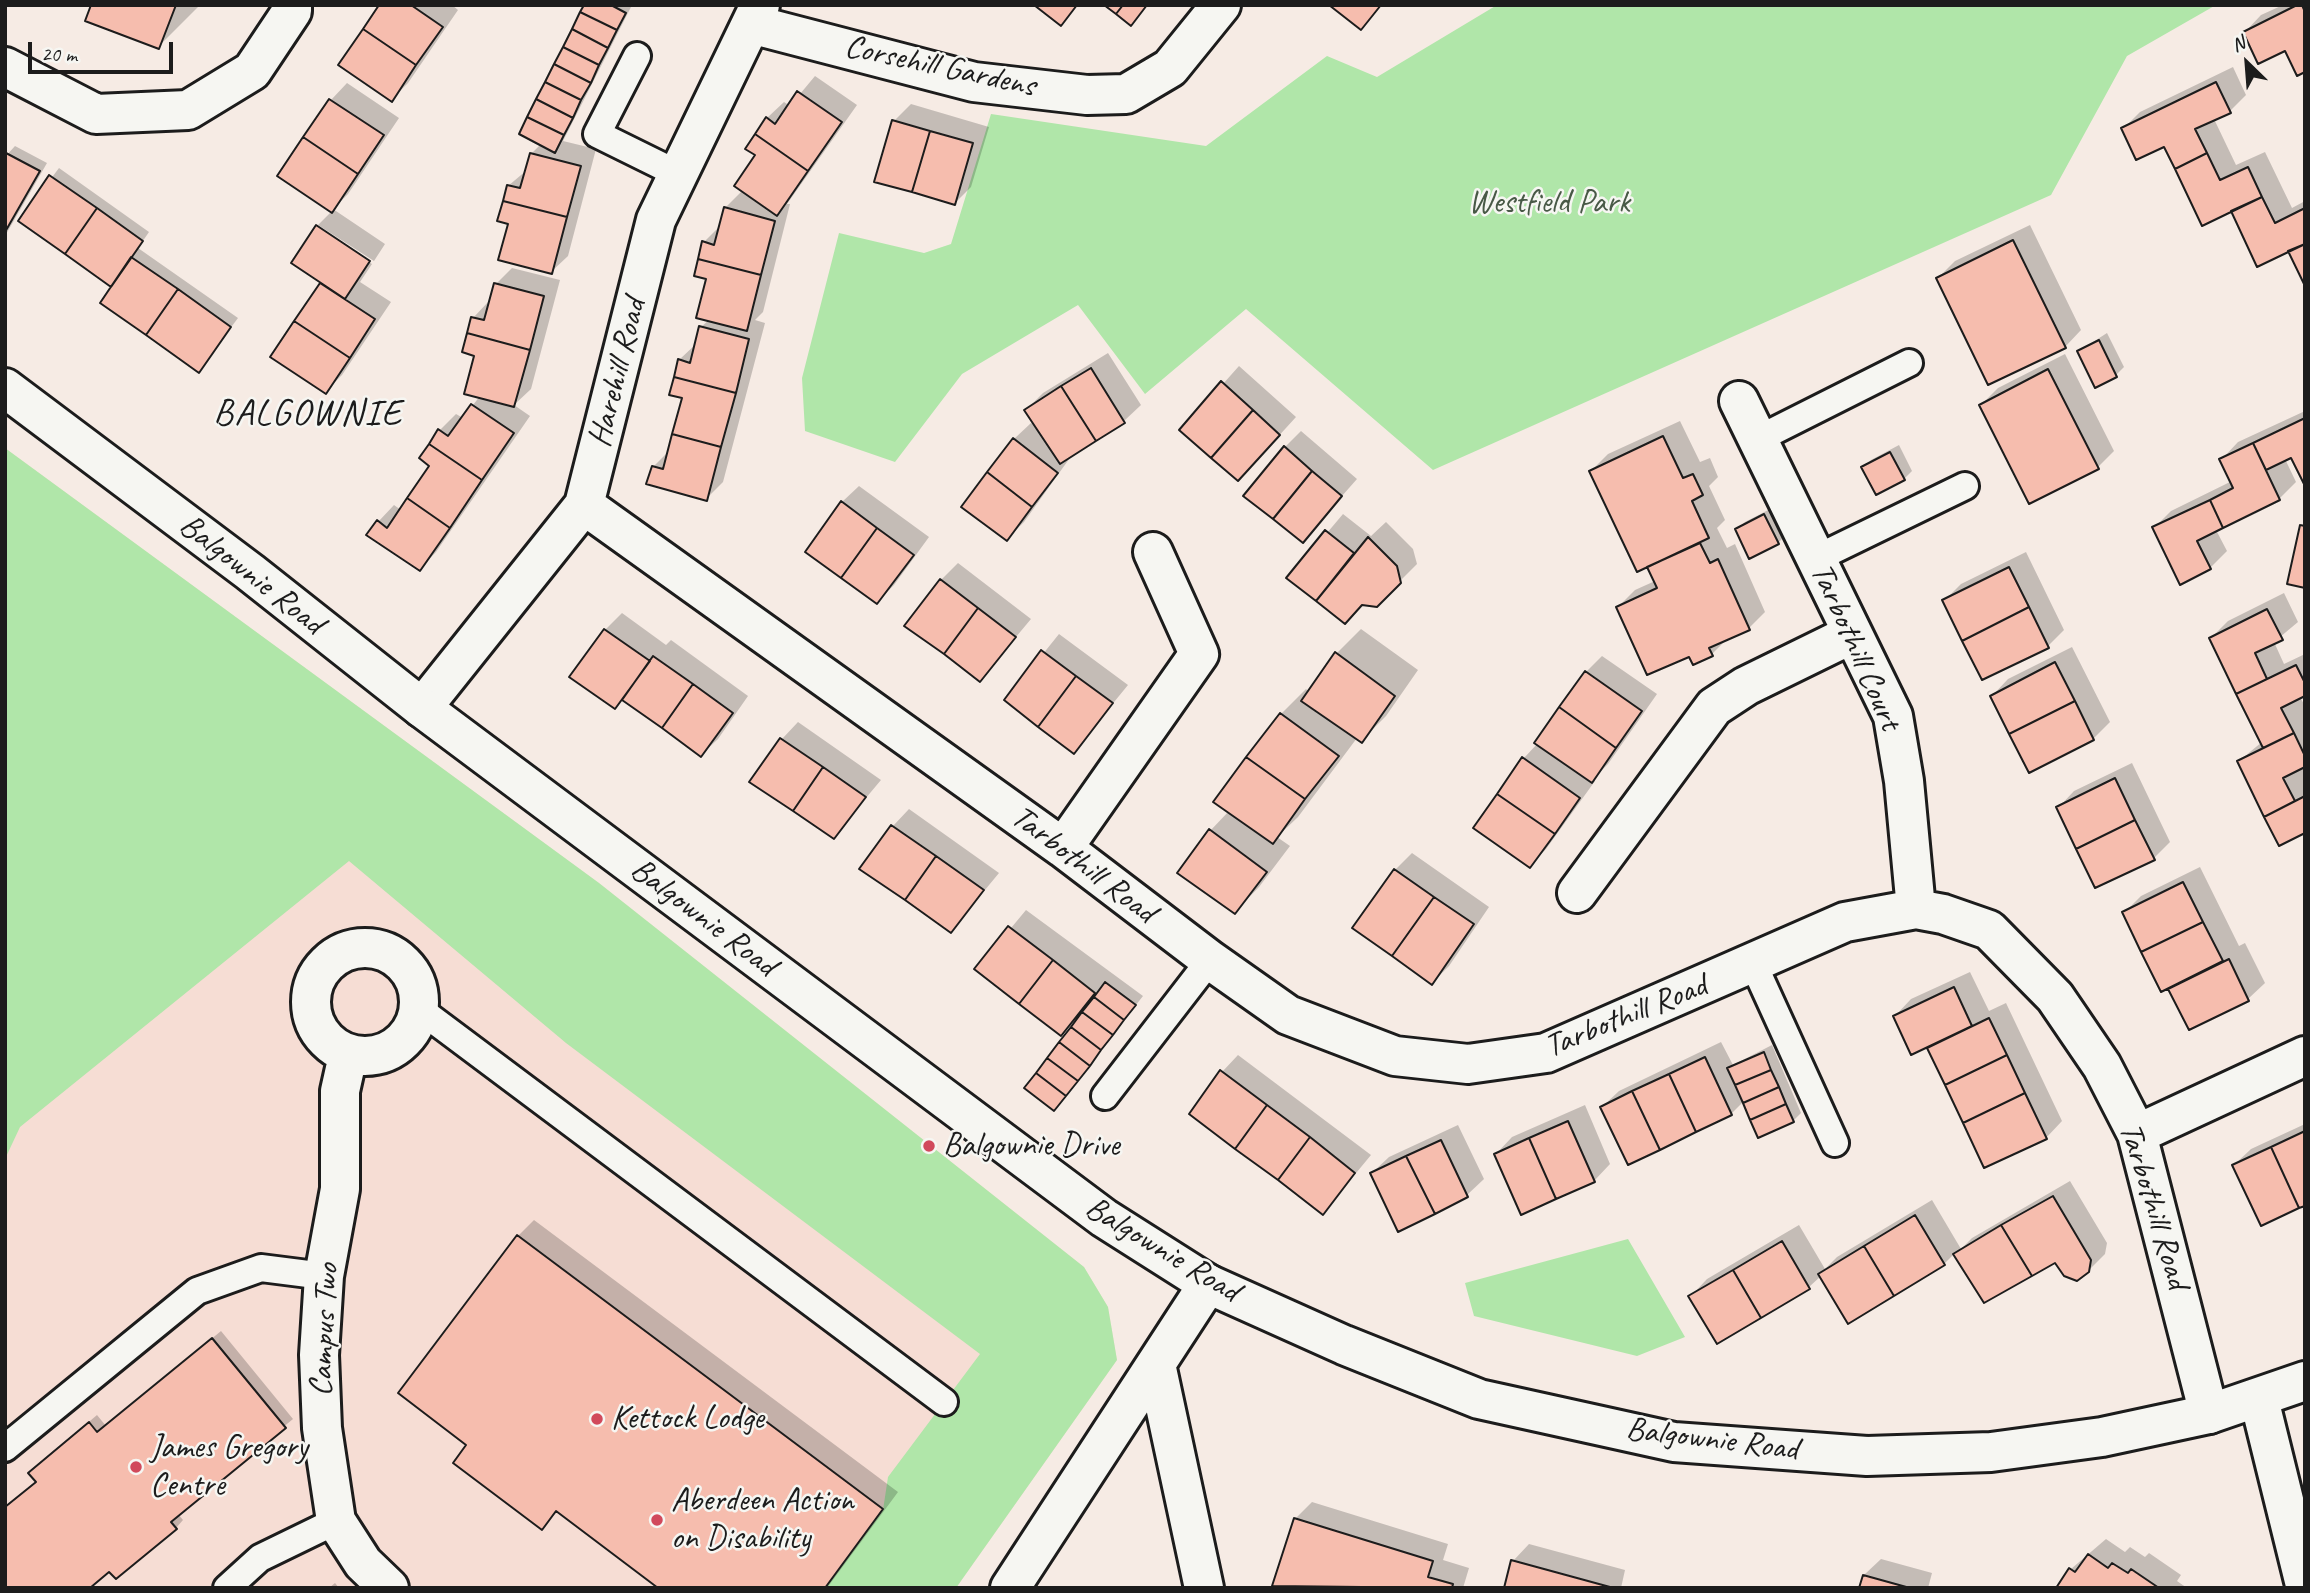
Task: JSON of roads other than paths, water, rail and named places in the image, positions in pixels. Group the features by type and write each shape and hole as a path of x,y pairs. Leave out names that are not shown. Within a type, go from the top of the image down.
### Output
{"street":[{"path":"11,82 96,114 188,110 252,71 292,11 292,5"},
{"name":"Corsehill Gardens","path":"756,15 974,82 1087,95 1126,94 1170,68 1221,5"},
{"name":"Harehill Road","path":"422,708 584,505 656,220 756,15"},
{"name":"Balgownie Road","path":"5,388 250,572 422,708 1104,1218 1208,1284 1344,1345 1479,1399 1674,1442 1867,1456 1991,1452 2102,1437 2209,1414 2305,1381"},
{"name":"Tarbothill Court","path":"1739,401 1893,716 1904,781 1916,909"},
{"name":"Tarbothill Road","path":"584,505 1063,848 1210,960 1288,1015 1395,1056 1468,1064 1546,1054 1845,922 1916,909 1943,914 1989,930 2055,997 2102,1066 2137,1134 2209,1414"},
{"path":"1063,848 1199,654 1153,552"},
{"path":"1577,894 1714,707 1746,686 1852,634"},
{"path":"361,948 391,955 404,965 413,978 418,993 419,1009 413,1027 401,1042 385,1052 367,1057 348,1055 333,1047 321,1035 311,1011 313,987 331,960 361,948"},
{"name":"Campus Two","path":"348,1055 340,1091 340,1189 324,1276 319,1355 322,1428 337,1521 363,1563 389,1588"},
{"path":"2137,1134 2305,1056"},
{"path":"1010,1588 1208,1284"},
{"path":"1156,1364 1203,1588"},
{"path":"2259,1399 2305,1586"}],"lane":[{"path":"637,56 597,134 678,174"},
{"path":"1758,439 1909,363"},
{"path":"1815,559 1965,486"},
{"path":"1105,1096 1210,960"},
{"path":"1753,962 1835,1143"},
{"path":"419,1009 944,1402"},
{"path":"5,1448 197,1291 261,1268 324,1276"},
{"path":"227,1588 260,1558 337,1521"}],"place":[{"name":"Balgownie Drive","path":"929,1146"},
{"name":"Kettock Lodge","path":"597,1419"},
{"name":"James Gregory Centre","path":"136,1467"},
{"name":"Aberdeen Action on Disability","path":"657,1520"}],"district":[{"name":"BALGOWNIE","path":"308,414"}],"park label":[{"name":"Westfield Park","path":"1549,203"}]}
